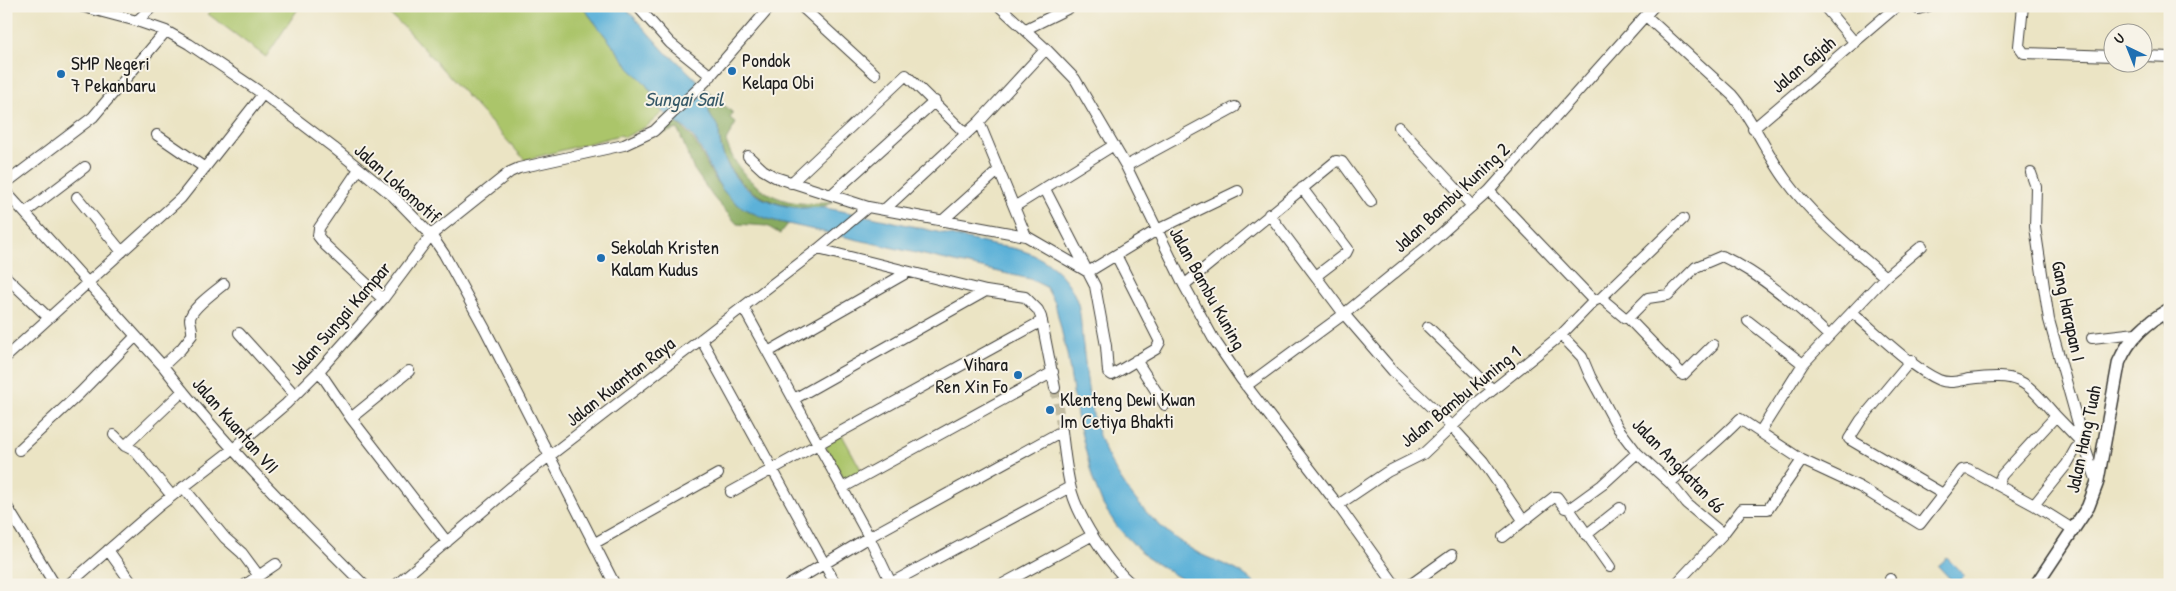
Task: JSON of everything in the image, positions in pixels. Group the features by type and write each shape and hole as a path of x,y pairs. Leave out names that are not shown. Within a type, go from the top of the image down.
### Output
{"main road":[{"name":"Jalan Hang Tuah","path":"2036,585 2088,507 2097,483 2119,362 2126,346 2136,333 2152,319 2167,311"}],"street":[{"name":"Jalan Lokomotif","path":"80,6 137,21 166,31 189,44 263,94 394,196 431,235 444,254 485,329 615,585"},
{"path":"137,21 153,6"},
{"path":"637,6 670,43 708,79"},
{"name":"Jalan Sungai Kampar","path":"68,585 172,496 233,449 320,371 383,299 431,235 510,172 519,168 624,145 645,137 662,126 708,79 771,6"},
{"path":"801,6 875,74"},
{"name":"Jalan Bambu Kuning","path":"999,6 1046,48 1075,79 1126,166 1156,230 1213,338 1246,386 1338,505 1395,585"},
{"path":"1026,29 1072,6"},
{"name":"Jalan Bambu Kuning 2","path":"1246,386 1344,314 1489,191 1654,6"},
{"path":"1824,6 1855,43"},
{"name":"Jalan Gajah","path":"1753,128 1897,6"},
{"path":"1914,6 1918,9 1929,6"},
{"path":"2023,6 2019,46 2024,53 2104,56"},
{"path":"1646,16 1732,95 1743,108 1778,169 1807,206 1885,277"},
{"path":"6,183 93,117 166,31"},
{"path":"884,210 979,122 1046,48"},
{"path":"2154,56 2170,57"},
{"path":"791,183 905,76 908,76 935,101 966,134"},
{"path":"6,357 181,198 263,94"},
{"path":"831,195 935,101"},
{"path":"1126,166 1235,107"},
{"path":"979,122 1026,236"},
{"path":"1399,127 1472,206"},
{"path":"157,134 205,168"},
{"path":"1014,207 1114,145"},
{"path":"748,156 763,170 791,183 831,195 865,209 884,210 1026,236 1088,272"},
{"path":"1184,285 1336,161 1342,162 1371,202"},
{"path":"26,212 85,167"},
{"path":"359,169 319,228 318,236 325,245 383,299"},
{"path":"942,222 999,170"},
{"name":"Gang Harapan I","path":"2031,173 2036,187 2036,227 2049,320 2084,445 2097,483"},
{"path":"1302,188 1348,249 1346,253 1316,276"},
{"path":"1045,189 1095,286 1108,372 1112,374 1159,346 1160,342 1116,255"},
{"path":"1088,272 1156,230 1238,191"},
{"path":"1489,191 1597,300 1625,318 1628,318 1683,375 1713,345"},
{"name":"Jalan Kuantan VII","path":"6,192 163,366 270,490 364,585"},
{"path":"78,197 122,252"},
{"name":"Jalan Kuantan Raya","path":"396,585 530,471 743,307 865,209"},
{"path":"1269,214 1344,314 1393,371 1451,426 1483,461 1523,520"},
{"name":"Jalan Bambu Kuning 1","path":"1338,505 1387,472 1423,454 1451,426 1561,335 1683,219"},
{"path":"1760,432 1803,364 1885,277 1922,246"},
{"path":"818,248 986,291 1025,297 1038,310 1042,321 1055,388"},
{"path":"1628,318 1648,298 1668,295 1696,267 1722,256 1738,264 1798,306 1829,336"},
{"path":"768,352 908,272"},
{"path":"6,277 49,318"},
{"path":"163,366 181,349 192,335 191,315 197,307 224,284"},
{"path":"794,399 986,291"},
{"path":"743,307 869,537 891,584 1070,487"},
{"path":"2167,311 2170,326"},
{"path":"1852,312 1911,360 1938,379 1948,382 1992,376 2009,377 2022,381 2034,390 2084,445 2076,448 2067,464 2034,505"},
{"path":"731,492 1042,321"},
{"path":"1748,321 1803,364"},
{"path":"1428,327 1493,390"},
{"path":"239,333 295,395"},
{"path":"2092,338 2136,333"},
{"name":"Jalan Angkatan 66","path":"1561,335 1582,357 1618,428 1637,452 1670,483 1687,504 1723,534 1675,585"},
{"path":"19,450 80,393 136,336"},
{"path":"701,339 836,585"},
{"path":"1136,360 1165,405"},
{"path":"1911,360 1861,420 1849,439 1943,494"},
{"path":"320,371 351,418 447,542"},
{"path":"351,418 409,371"},
{"path":"842,488 1053,372"},
{"path":"124,446 183,391"},
{"path":"1998,484 2002,475 2056,416"},
{"path":"1670,483 1692,462 1721,439 1740,419 1802,460 1860,487 1920,524 1962,470 1968,469 1998,484 2074,530"},
{"path":"789,585 869,537 1062,431 1070,487 1091,536 1124,578 1133,585"},
{"path":"114,434 124,446 134,451 172,496"},
{"path":"1569,509 1602,484 1637,452"},
{"path":"1723,534 1742,509 1768,509 1802,460"},
{"path":"595,543 718,474"},
{"path":"183,487 225,538 242,553 259,576"},
{"path":"1503,537 1554,497 1557,497 1565,508 1569,509 1610,567"},
{"path":"6,505 55,585"},
{"path":"1586,535 1620,508"},
{"path":"1001,585 1091,536"},
{"path":"108,550 132,585"},
{"path":"1410,585 1452,555"},
{"path":"245,585 276,564"},
{"path":"1112,585 1124,578"}],"green space":[{"path":"216,6 300,6 266,57 208,14"},
{"path":"380,6 582,6 630,69 644,81 664,111 647,126 625,137 620,135 525,160 405,28"},
{"path":"710,93 733,113 730,118 736,123 726,141 733,158 742,172 754,184 767,193 798,203 815,204 833,201 816,208 801,208 780,204 766,199 741,182 725,158 720,143 719,127 709,112"},
{"path":"676,123 691,136 725,193 750,211 768,219 788,224 780,234 767,226 737,224 713,197 693,168 678,129 660,134"},
{"path":"842,435 863,473 846,483 824,444"}],"water":[{"name":"Sungai Sail","path":"582,6 624,6 666,53 675,59 710,93 709,112 719,127 719,137 724,158 741,184 758,196 785,206 822,208 847,212 1023,251 1046,262 1057,270 1073,291 1078,304 1094,419 1103,446 1120,478 1142,508 1169,533 1200,554 1230,567 1251,579 1256,585 1192,583 1180,578 1146,557 1118,528 1103,505 1093,480 1077,416 1067,354 1055,303 1046,287 1030,279 775,221 744,208 733,201 722,189 693,137 660,109 653,98 652,92 630,68"},
{"path":"1947,558 1965,576 1956,585 1938,566"}],"tunnel":[{"path":"1055,388 1062,431"}],"place":[{"name":"Pondok Kelapa Obi","path":"732,71"},
{"name":"SMP Negeri 7 Pekanbaru","path":"61,74"},
{"name":"Sekolah Kristen Kalam Kudus","path":"601,258"},
{"name":"Vihara Ren Xin Fo","path":"1018,375"},
{"name":"Klenteng Dewi Kwan Im Cetiya Bhakti","path":"1050,410"}]}
